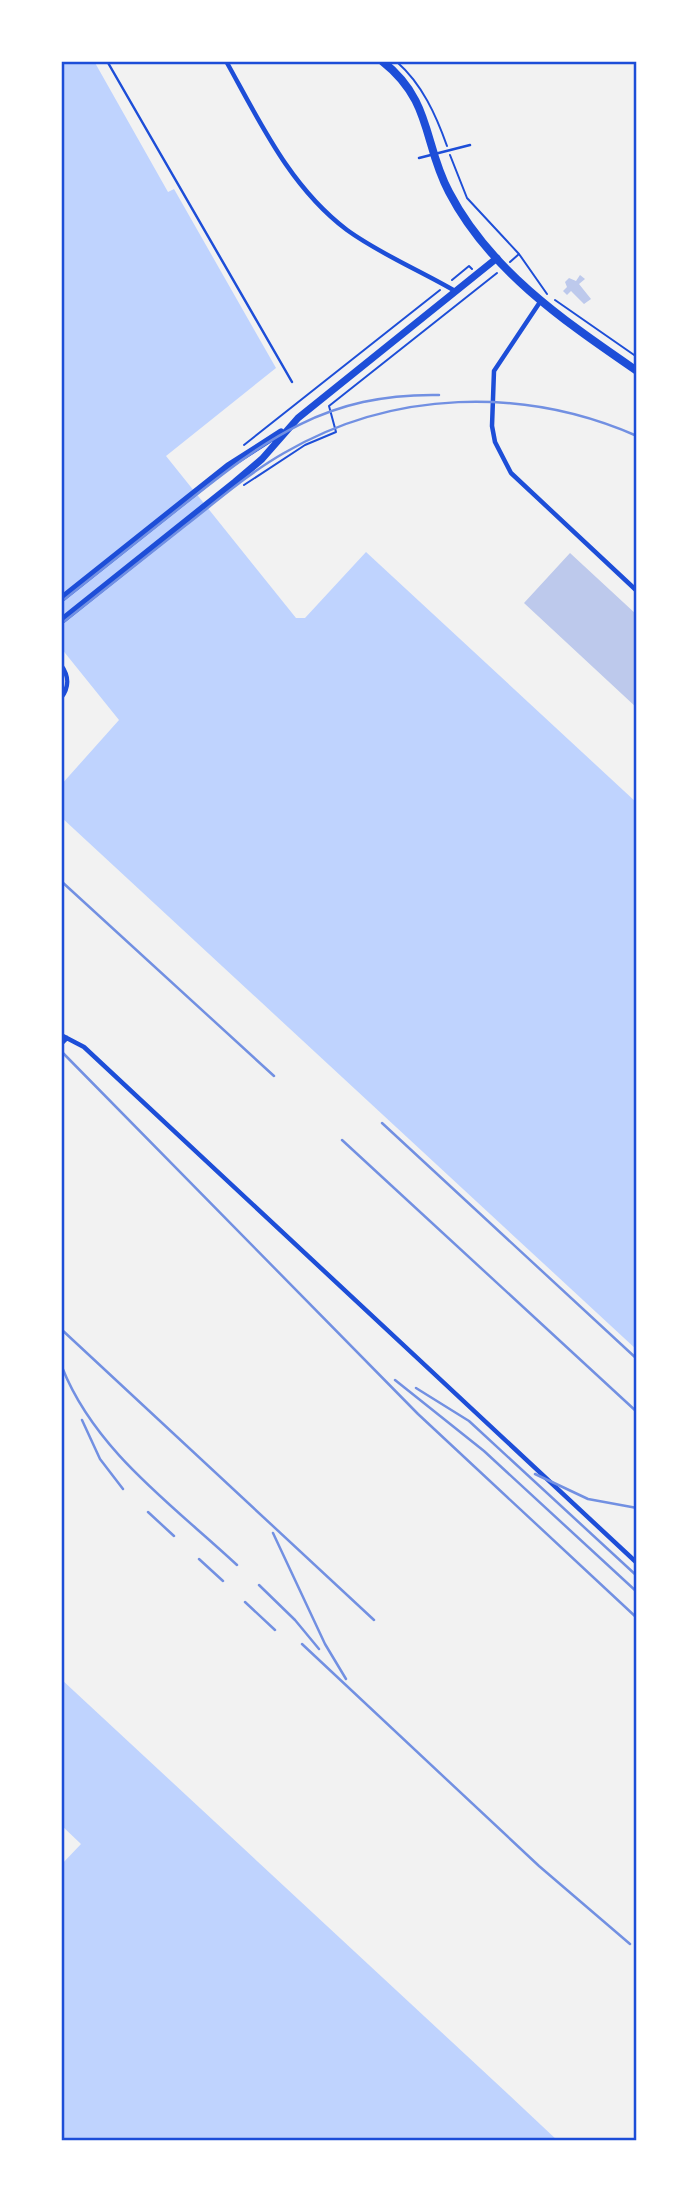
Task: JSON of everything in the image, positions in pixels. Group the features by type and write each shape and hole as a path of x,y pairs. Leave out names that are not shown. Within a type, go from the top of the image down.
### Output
{"main road":[{"path":"382,61 411,93 432,138 448,191 498,258 540,302 637,371"},
{"path":"61,599 210,480 254,447 285,430 498,258"},
{"path":"61,621 221,494 262,459 285,430"}],"street":[{"path":"226,61 276,151 312,198 360,238 455,291"},
{"path":"540,302 500,358 494,371 492,426 495,442 511,473 637,591"},
{"path":"61,664 68,679 67,690 61,698"},
{"path":"61,1044 64,1037 94,1056 637,1563"}],"lane":[{"path":"107,61 292,382"},
{"path":"419,158 470,145"}],"path":[{"path":"396,61 407,71 435,114 460,184 479,214 512,245 548,295 637,356"},
{"path":"245,445 469,266"},
{"path":"236,493 289,455 336,432 329,406 483,284"}],"water":[{"path":"61,61 94,61 168,192 174,189 276,368 166,456 296,618 305,618 366,552 637,803 637,1350 61,817 61,785 119,720 61,648"},
{"path":"61,1679 558,2141 61,2141 61,1865 81,1844 61,1825"}],"building":[{"path":"580,275 585,279 579,284 591,299 584,304 571,291 567,295 563,291 569,278 576,281"},
{"path":"570,553 637,615 637,708 524,603"}],"railway":[{"path":"61,602 213,482 270,441 330,412 363,402 399,396 439,395"},
{"path":"61,624 258,469 326,432 369,417 413,407 458,402 504,403 549,409 594,420 637,436"},
{"path":"61,881 274,1076"},
{"path":"61,1051 418,1414 637,1618"},
{"path":"382,1123 637,1359"},
{"path":"342,1140 637,1412"},
{"path":"61,1329 374,1620"},
{"path":"62,1367 76,1397 115,1451 163,1499 237,1565"},
{"path":"395,1380 484,1451 637,1592"},
{"path":"416,1388 469,1421 637,1576"},
{"path":"82,1420 100,1459 123,1489"},
{"path":"535,1474 588,1499 637,1508"},
{"path":"148,1512 174,1536"},
{"path":"273,1533 325,1644 346,1679"},
{"path":"199,1559 223,1581"},
{"path":"259,1585 295,1620 319,1649"},
{"path":"245,1602 275,1630"},
{"path":"302,1644 539,1866 630,1944"}]}
